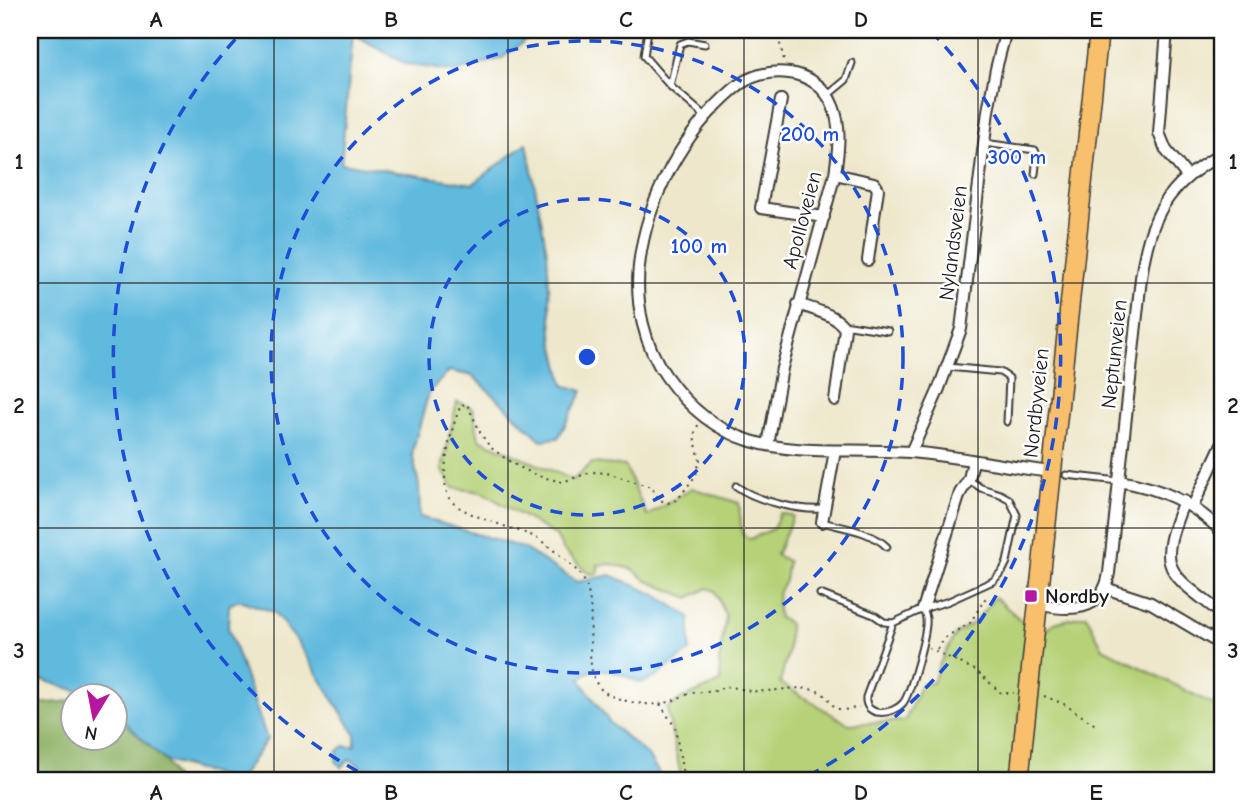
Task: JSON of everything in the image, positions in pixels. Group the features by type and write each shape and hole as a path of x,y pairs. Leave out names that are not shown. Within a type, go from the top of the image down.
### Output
{"main road":[{"name":"Nordbyveien","path":"1019,781 1037,604 1059,474 1099,30"}],"street":[{"name":"Nylandsveien","path":"911,452 948,367 963,317 984,143 996,69 1006,30"},
{"path":"1167,30 1159,133 1166,150 1187,176"},
{"path":"828,95 808,80 785,72 764,72 747,79 731,91 706,117 677,157 648,222 642,246 638,287 643,323 658,365 681,397 705,418 734,437 798,449 911,452 1059,474"},
{"name":"Apolloveien","path":"768,445 782,368 835,174 837,128 835,111 828,95"},
{"path":"781,100 761,208 824,217"},
{"name":"Neptunveien","path":"1105,589 1146,246 1152,225 1163,205 1187,176 1222,154"},
{"path":"835,174 874,183 878,189 868,260"},
{"path":"798,304 833,318 844,327 835,400"},
{"path":"1222,444 1171,539 1169,553 1171,565 1182,583 1222,614"},
{"path":"822,522 835,451"},
{"path":"923,609 973,461"},
{"path":"1119,481 1151,488 1189,504 1222,532"},
{"path":"1037,604 1061,610 1075,609 1091,603 1105,589 1151,603 1222,645"}],"lane":[{"path":"648,30 644,56 670,86 706,117"},
{"path":"670,86 680,44 688,41 705,44"},
{"path":"828,95 846,80 852,63"},
{"path":"984,143 1035,150 1035,174"},
{"path":"844,327 850,325 888,331"},
{"path":"948,367 1000,372 1009,378 1007,422"},
{"path":"1059,474 1119,481"},
{"path":"820,594 874,615 884,622 893,623 993,581 1007,562 1017,514 1009,499 973,484 969,479"},
{"path":"736,486 756,497 798,508 824,509"},
{"path":"822,522 870,536 887,547"},
{"path":"893,623 866,697 867,704 873,710 883,713 903,704 909,693 927,620 923,609"}],"path":[{"path":"783,30 780,44 785,72"},
{"path":"705,418 698,425 694,436 700,460 696,475 678,499 668,503 660,500 651,487 607,473 592,472 562,482 538,476 513,464 490,447 467,404 461,405 451,428 448,450 446,482 449,498 466,512 538,539 580,575 592,611 589,656 598,685 613,696 633,702 660,704 691,693 726,687 750,691 812,689 824,695 835,708 841,710 867,704"},
{"path":"937,650 946,637 970,623 976,616 993,581"},
{"path":"921,646 937,650 977,671 1001,693 1028,692 1064,704 1097,726"},
{"path":"660,704 675,727 684,781"}],"green space":[{"path":"457,402 473,408 479,439 573,480 592,463 625,466 647,516 692,488 739,503 742,534 750,539 773,529 780,513 793,516 776,555 788,561 785,581 777,601 779,618 789,623 788,652 780,683 848,724 905,721 921,684 933,683 939,665 956,634 975,622 995,597 1025,624 1027,649 1012,781 682,781 667,709 680,700 721,682 719,661 726,616 715,591 708,588 689,598 647,581 634,570 613,564 598,565 598,573 589,574 564,551 556,536 482,492 453,488 442,469"},
{"path":"1086,615 1103,648 1222,709 1222,781 1025,781 1041,634 1054,623"},
{"path":"60,702 60,752 130,752 130,727 165,761 176,781 30,781 30,721 34,704"}],"water":[{"path":"30,30 539,30 502,58 455,72 406,64 353,34 341,163 473,184 527,143 547,252 552,334 564,385 583,391 558,438 541,440 473,376 449,371 429,392 412,453 419,485 420,517 523,548 577,582 611,575 656,595 690,617 690,651 656,677 642,683 602,669 587,673 580,679 610,723 648,756 664,781 394,781 389,767 370,773 350,759 341,767 336,761 338,751 344,746 355,746 355,734 296,640 274,612 239,600 229,605 228,627 267,739 238,781 165,761 130,727 130,682 60,682 60,685 43,680 30,681"}],"place":[{"name":"Nordby","path":"1031,596"}]}
